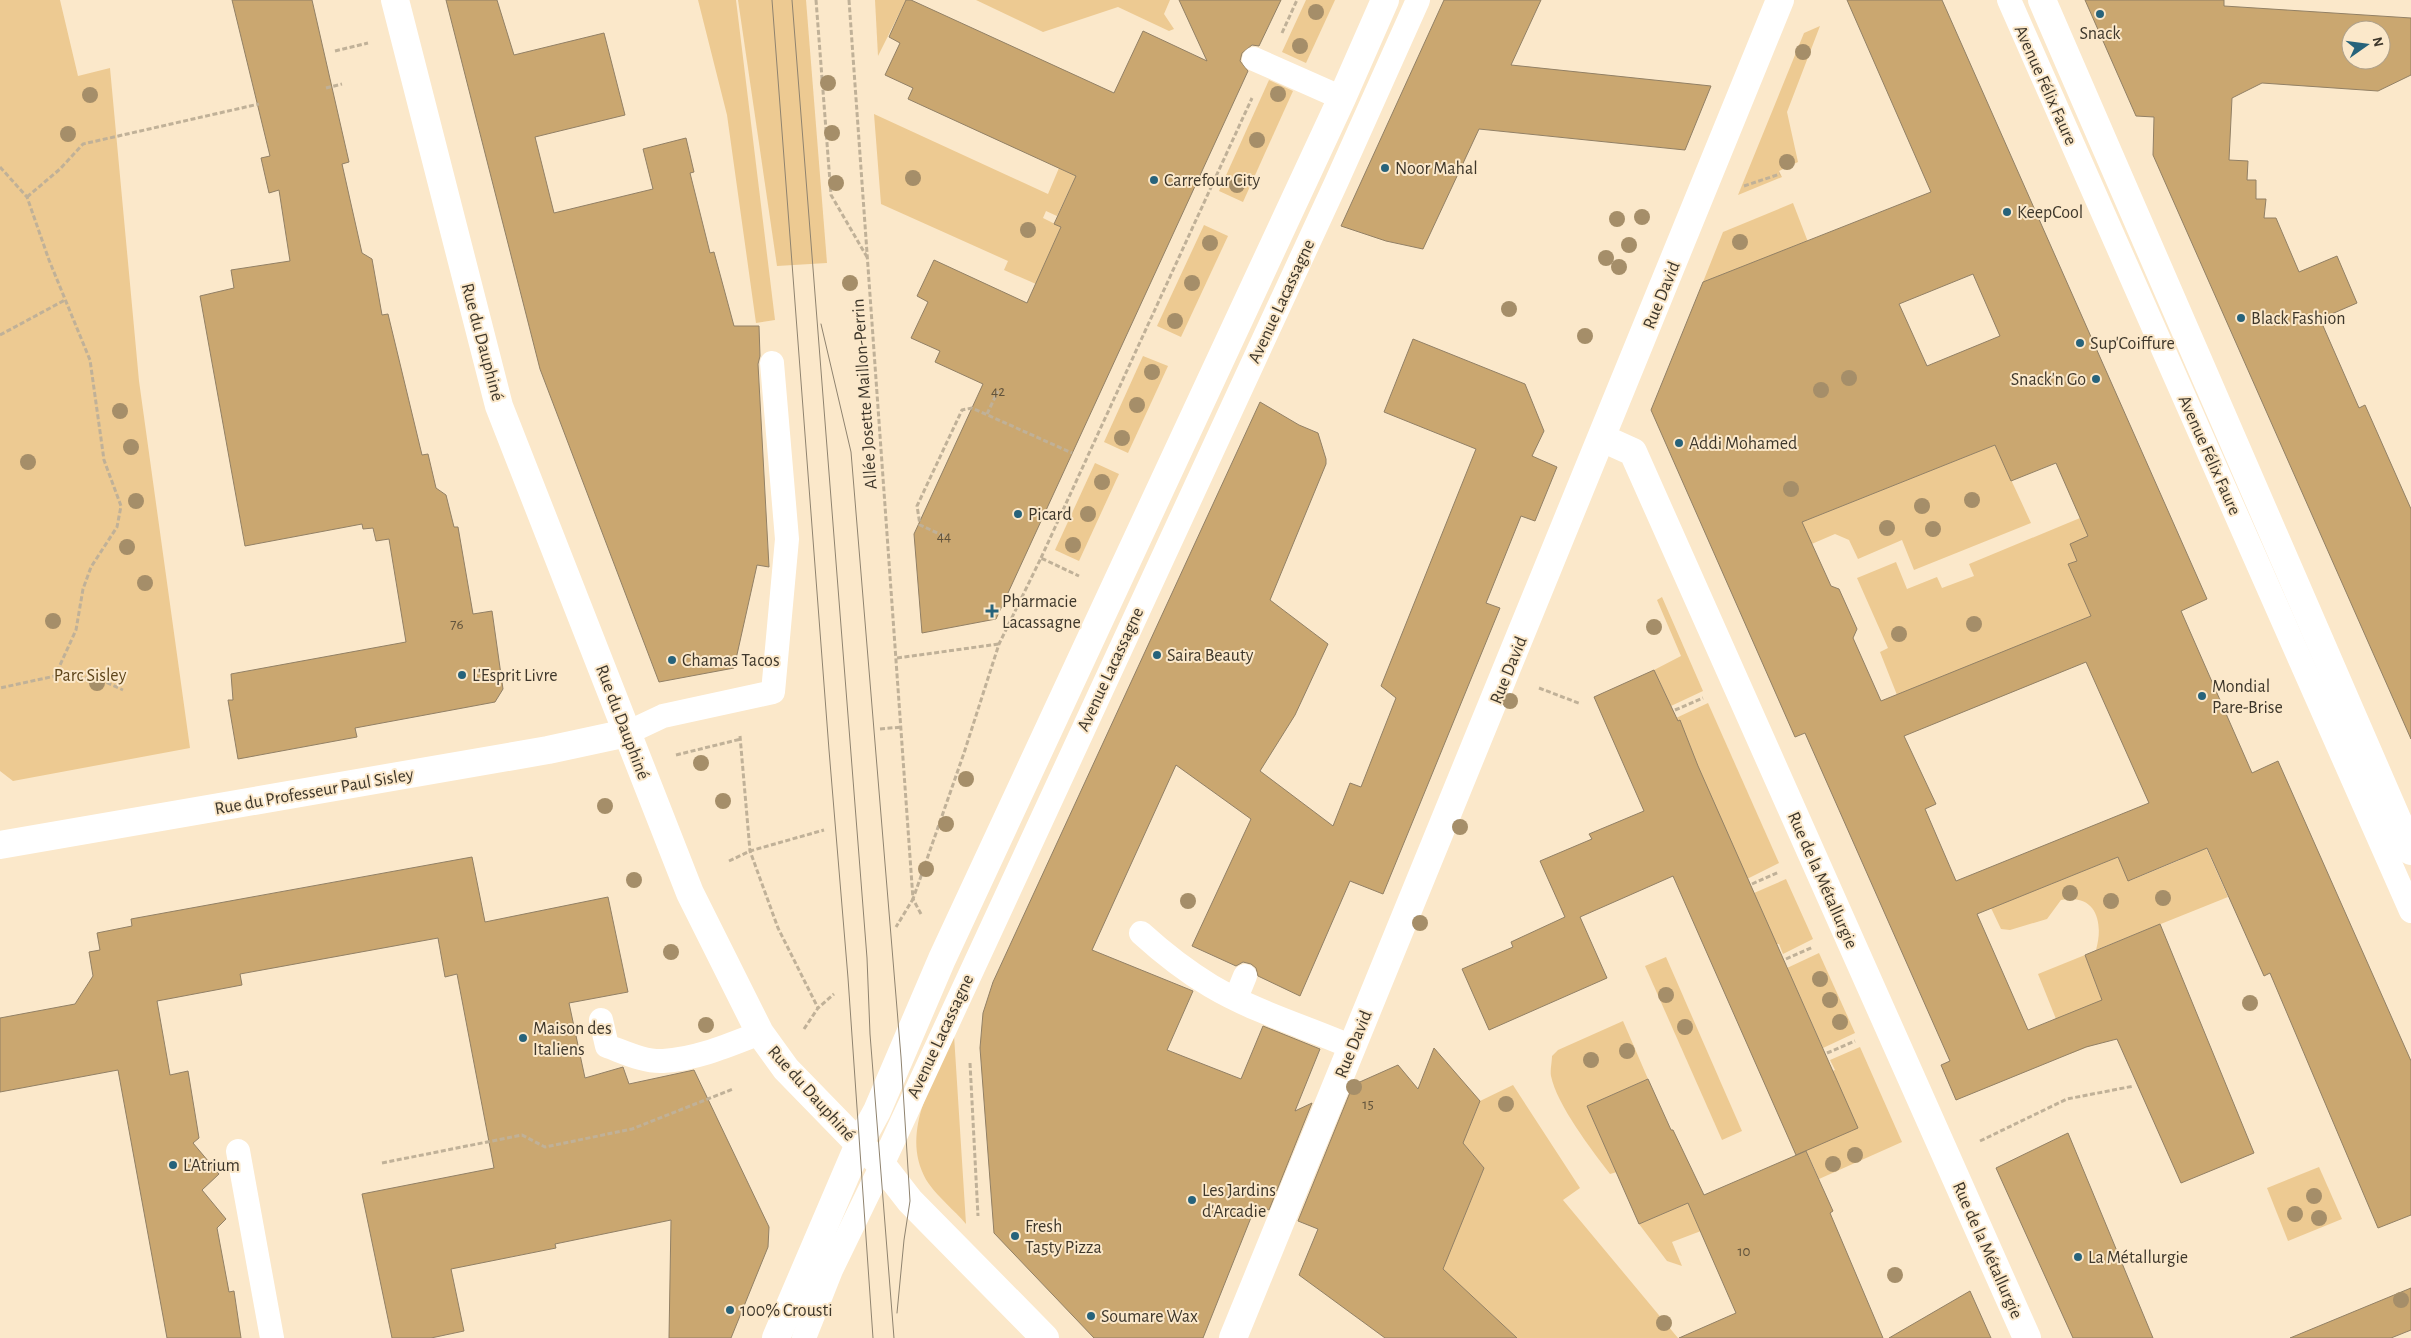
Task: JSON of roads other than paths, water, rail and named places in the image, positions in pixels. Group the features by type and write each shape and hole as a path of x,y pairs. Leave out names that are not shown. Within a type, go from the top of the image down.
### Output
{"street":[{"name":"Rue du Dauphiné","path":"395,0 499,406 690,892 760,1033 786,1069 882,1165 910,1202 1045,1338"},
{"name":"Avenue Lacassagne","path":"776,1338 859,1144 877,1111 950,942 1342,98 1385,0"},
{"name":"Rue David","path":"1233,1338 1780,0"},
{"name":"Avenue Félix Faure","path":"2042,0 2411,850"},
{"name":"Rue de la Métallurgie","path":"1602,438 1633,452 2027,1338"},
{"name":"Rue du Professeur Paul Sisley","path":"0,845 548,750 627,733"}],"lane":[{"name":"Avenue Lacassagne","path":"804,1338 831,1270 882,1165 1328,201 1418,0"},
{"name":"Avenue Félix Faure","path":"2009,0 2411,911"},
{"path":"1260,62 1342,98"},
{"path":"627,733 663,716 773,692 787,539 772,362"},
{"path":"1141,933 1165,955 1212,987 1352,1047"},
{"path":"1236,998 1245,976"},
{"path":"601,1020 607,1046 633,1056 662,1062 712,1052 760,1033"},
{"path":"238,1151 272,1338"}],"tram line":[{"path":"772,0 848,978 873,1338"},
{"path":"792,0 867,958 870,1034 894,1338"},
{"path":"821,324 851,452 901,1057 910,1201 897,1313"}],"place":[{"name":"Snack","path":"2100,14"},
{"name":"Noor Mahal","path":"1385,168"},
{"name":"Carrefour City","path":"1154,180"},
{"name":"KeepCool","path":"2007,212"},
{"name":"Black Fashion","path":"2241,318"},
{"name":"Sup'Coiffure","path":"2080,343"},
{"name":"Snack'n Go","path":"2096,379"},
{"name":"Addi Mohamed","path":"1679,443"},
{"name":"Picard","path":"1018,514"},
{"name":"Pharmacie Lacassagne","path":"992,611"},
{"name":"Saira Beauty","path":"1157,655"},
{"name":"Chamas Tacos","path":"672,660"},
{"name":"L'Esprit Livre","path":"462,675"},
{"name":"Mondial Pare-Brise","path":"2202,696"},
{"name":"Maison des Italiens","path":"523,1038"},
{"name":"L'Atrium","path":"173,1165"},
{"name":"Les Jardins d'Arcadie","path":"1192,1200"},
{"name":"Fresh Ta5ty Pizza","path":"1015,1236"},
{"name":"La Métallurgie","path":"2078,1257"},
{"name":"100% Crousti","path":"730,1310"},
{"name":"Soumare Wax","path":"1091,1316"}],"park label":[{"name":"Parc Sisley","path":"90,675"}]}
